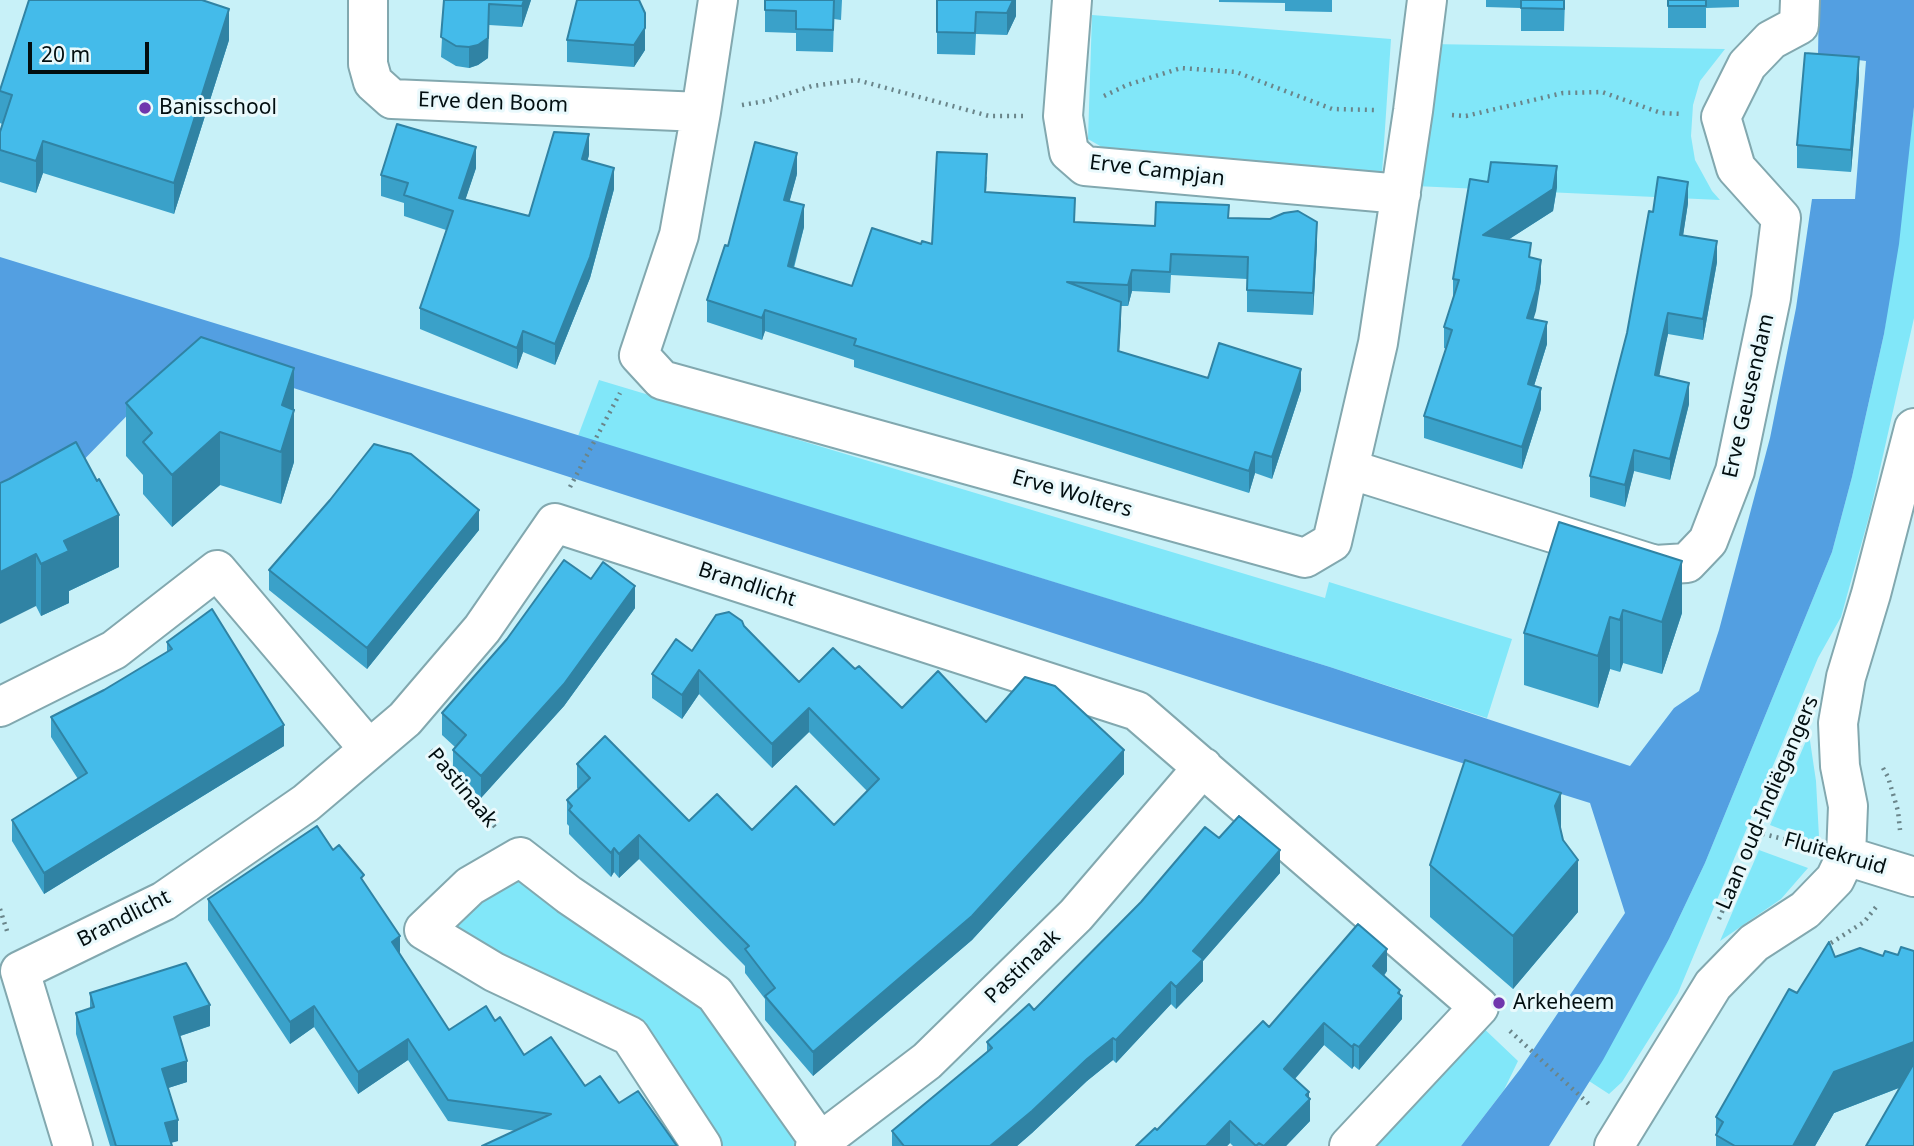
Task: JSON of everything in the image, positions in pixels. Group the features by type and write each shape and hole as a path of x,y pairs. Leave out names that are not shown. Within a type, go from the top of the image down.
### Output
{"street":[{"name":"Erve den Boom","path":"368,0 368,64 373,82 392,99 701,112"},
{"name":"Erve Wolters","path":"718,0 679,235 639,355 662,380 1305,558 1332,542 1378,343 1427,0"},
{"name":"Erve Campjan","path":"1072,0 1063,116 1069,152 1085,166 1401,194"},
{"path":"1721,117 1747,65 1771,40 1799,25 1800,0"},
{"name":"Erve Geusendam","path":"1349,469 1655,565 1687,563 1708,541 1735,471 1771,298 1781,218 1736,168 1721,117"},
{"name":"Laan oud-Indiëgangers","path":"1614,1146 1713,985 1754,943 1805,910 1835,879 1846,856 1848,806 1840,766 1838,723 1846,677 1871,594 1914,428"},
{"name":"Brandlicht","path":"73,1146 20,971 164,901 306,803 405,719 482,629 555,523 1137,710 1203,767"},
{"path":"0,707 114,650 218,570 368,748"},
{"path":"1203,767 1479,1007 1349,1146"},
{"name":"Pastinaak","path":"520,857 569,895 715,994 818,1144 937,1051 1076,915 1203,767"},
{"name":"Fluitekruid","path":"1846,856 1914,877"},
{"path":"520,857 470,886 424,930 494,972 630,1036 702,1146"}],"path":[{"path":"701,112 766,101 812,86 857,80 989,116 1063,116 1127,85 1181,68 1236,72 1332,109 1413,111 1466,116 1563,93 1602,92 1661,113 1721,117"},
{"path":"566,494 605,422"},
{"name":"Pastinaak","path":"405,719 520,857"},
{"name":"Laan oud-Indiëgangers","path":"1715,926 1802,724"},
{"name":"Fluitekruid","path":"1756,832 1846,856"},
{"path":"1516,1036 1592,1107"}],"shaded area":[{"path":"1819,0 1914,0 1914,107 1899,244 1884,334 1852,477 1832,552 1705,863 1669,939 1603,1060 1549,1146 1461,1146 1521,1068 1625,913 1590,803 1270,703 281,384 157,385 63,481 0,493 0,257 1330,667 1630,766 1674,708 1699,691 1719,630 1770,438 1796,308 1812,199 1855,199 1866,61 1818,55"},
{"path":"1092,15 1391,39 1382,173 1107,150 1088,139"},
{"path":"1430,44 1725,49 1700,81 1693,105 1691,136 1695,160 1720,200 1415,186"},
{"path":"1914,108 1914,318 1870,513 1841,617 1818,658 1678,993 1622,1082 1609,1094 1589,1081 1669,939 1705,863 1832,552 1884,334"},
{"path":"599,380 1325,598 1329,582 1512,639 1487,718 1330,667 578,436"},
{"path":"1809,734 1816,781 1817,843 1770,825"},
{"path":"1759,850 1808,868 1781,899 1720,941"},
{"path":"520,872 711,1006 812,1146 713,1146 630,1024 445,926"},
{"path":"1477,1022 1518,1061 1504,1090 1461,1146 1370,1146"}],"building":[{"path":"29,0 202,0 229,9 174,183 43,141 36,161 0,150 0,132 12,95 0,90"},
{"path":"444,0 524,0 522,6 489,4 488,38 469,47 456,46 441,37"},
{"path":"577,0 639,0 645,13 645,28 634,45 567,40"},
{"path":"765,0 834,0 833,30 796,29 796,11 765,10"},
{"path":"937,0 1013,0 1007,13 976,12 975,33 937,32"},
{"path":"1521,0 1564,0 1564,9 1521,8"},
{"path":"1668,0 1706,0 1706,6 1668,6"},
{"path":"1805,53 1859,57 1851,150 1797,145"},
{"path":"397,124 476,147 459,198 529,216 554,132 589,134 582,159 614,168 590,257 555,344 523,331 517,348 420,308 453,211 404,195 408,183 381,175"},
{"path":"755,142 797,153 784,200 804,205 788,266 852,286 872,228 921,244 922,241 932,244 937,152 987,154 985,192 1075,198 1074,222 1155,226 1156,202 1229,205 1228,218 1270,219 1298,211 1317,222 1313,293 1247,290 1248,257 1171,254 1170,272 1132,270 1128,285 1067,282 1121,302 1118,351 1208,378 1219,343 1301,369 1272,457 1255,452 1249,471 854,345 856,339 765,310 762,318 707,300 725,245 728,246"},
{"path":"1491,162 1557,166 1553,189 1483,235 1531,243 1529,257 1541,260 1536,290 1527,318 1547,322 1528,384 1541,388 1522,447 1424,416 1452,330 1444,327 1459,280 1453,279 1470,179 1488,182"},
{"path":"1658,177 1688,182 1680,235 1717,241 1703,319 1668,313 1661,343 1655,375 1689,383 1670,459 1634,450 1625,485 1590,476 1627,333 1649,211 1653,212"},
{"path":"201,337 294,368 282,405 294,410 281,452 220,432 172,475 143,442 152,433 126,403"},
{"path":"76,442 119,515 64,541 69,551 41,564 36,554 0,572 0,483"},
{"path":"374,444 411,454 479,510 367,648 269,570"},
{"path":"1559,522 1682,561 1662,622 1623,610 1620,620 1610,617 1598,656 1524,633"},
{"path":"564,560 591,579 603,562 635,586 564,684 481,776 453,750 466,735 442,713 507,639"},
{"path":"212,609 284,725 44,873 12,820 87,773 51,717 104,690 172,649 167,642"},
{"path":"729,612 742,621 799,682 833,648 855,669 859,666 902,708 938,671 986,722 1025,677 1055,686 1124,750 972,916 813,1052 765,996 775,988 745,949 749,946 639,835 619,854 614,848 611,853 569,810 572,806 567,800 590,778 577,764 605,736 689,821 717,794 752,830 796,786 834,825 879,779 809,708 772,744 699,670 682,695 652,674 676,639 692,651 716,615"},
{"path":"1465,760 1561,793 1555,806 1563,840 1578,860 1513,936 1430,865"},
{"path":"1239,816 1280,850 1193,951 1203,959 1176,987 1171,982 1116,1040 1113,1038 1087,1059 990,1146 904,1146 892,1131 992,1048 987,1042 1029,1004 1034,1010 1141,902 1205,827 1219,838"},
{"path":"317,826 333,850 339,845 364,875 361,878 400,936 392,942 449,1030 486,1006 495,1021 500,1017 524,1055 551,1037 585,1086 600,1076 619,1103 638,1091 677,1146 482,1146 551,1114 448,1100 408,1039 358,1072 314,1006 290,1022 208,899"},
{"path":"1358,924 1387,949 1373,966 1400,990 1398,993 1402,996 1359,1047 1354,1044 1352,1047 1324,1023 1284,1069 1309,1092 1306,1095 1310,1099 1264,1146 1259,1143 1256,1146 1230,1121 1206,1146 1136,1146 1155,1128 1157,1130 1263,1021 1269,1027"},
{"path":"1829,942 1835,957 1860,948 1883,956 1885,951 1898,955 1901,947 1914,951 1914,1042 1834,1072 1793,1146 1735,1146 1716,1135 1723,1122 1716,1117 1789,989 1797,993"},
{"path":"186,963 210,1005 174,1017 187,1061 162,1069 178,1120 165,1123 172,1146 116,1146 76,1013 94,1007 90,993"},
{"path":"1914,1063 1914,1146 1866,1146"}],"place":[{"name":"Banisschool","path":"145,108"},
{"name":"Arkeheem","path":"1499,1003"}]}
